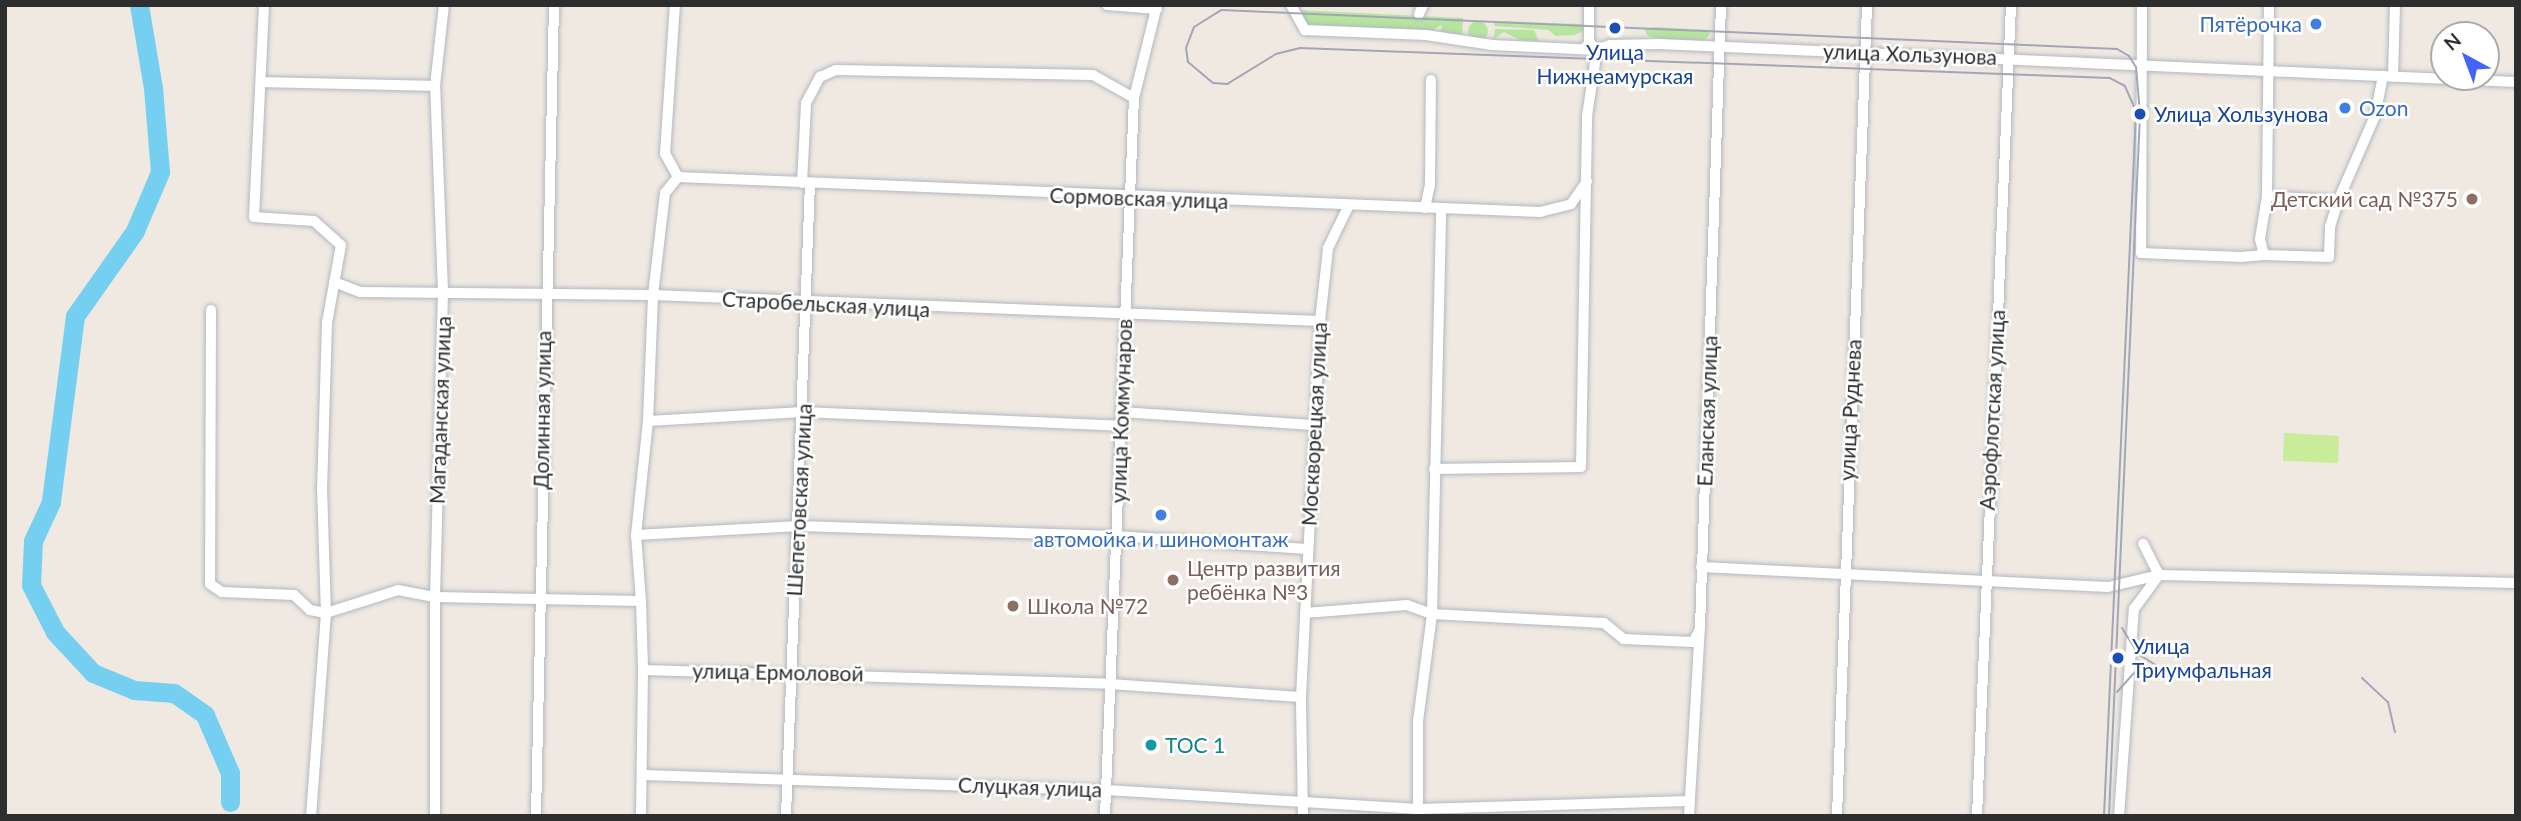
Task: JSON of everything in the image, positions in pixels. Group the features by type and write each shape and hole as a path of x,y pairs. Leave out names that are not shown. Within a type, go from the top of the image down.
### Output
{"street":[{"path":"264,5 254,217 314,221 341,245 327,323 322,487 326,613 311,816"},
{"name":"Магаданская улица","path":"435,816 435,597 443,291 435,86 444,5"},
{"name":"Долинная улица","path":"536,816 544,293 554,5"},
{"path":"641,816 643,670 636,535 648,421 653,295 665,193 678,177 665,154 675,5"},
{"path":"1107,5 1157,7"},
{"name":"улица Хользунова","path":"1291,5 1305,30 1597,50 1628,44 2009,57 2516,82"},
{"path":"1434,468 1581,467 1587,116 1597,50 1589,41 1589,5"},
{"name":"Еланская улица","path":"1689,816 1700,628 1721,5"},
{"name":"улица Руднева","path":"1837,816 1843,573 1867,5"},
{"name":"Аэрофлотская улица","path":"1977,816 1984,580 2011,5"},
{"path":"2143,5 2141,253 2329,257 2330,227 2338,201 2375,116 2388,77 2395,5"},
{"path":"2264,255 2260,239 2267,195 2266,69 2269,5"},
{"name":"улица Коммунаров","path":"1104,816 1134,98 1157,7"},
{"name":"Шепетовская улица","path":"786,816 789,671 799,526 807,304 806,103 820,77 836,70 1093,75 1134,98"},
{"path":"1425,208 1430,185 1431,80"},
{"path":"261,82 435,86"},
{"name":"Сормовская улица","path":"678,177 1129,198 1540,212 1571,204 1587,181"},
{"path":"2267,195 2338,201"},
{"name":"Москворецкая улица","path":"1303,816 1301,697 1320,321 1328,248 1349,205"},
{"path":"1418,812 1418,721 1432,614 1441,208"},
{"name":"Старобельская улица","path":"334,282 360,292 653,295 1125,317 1320,321"},
{"path":"211,310 210,584 222,592 294,595 310,610 326,613 398,590 435,597 641,601"},
{"path":"648,421 803,412 1120,426"},
{"path":"1121,412 1313,425"},
{"path":"636,535 799,526 1116,536 1307,549"},
{"path":"2143,544 2159,575"},
{"path":"1701,567 2108,587 2159,575 2516,583"},
{"path":"2119,816 2134,610 2159,575"},
{"path":"1306,613 1407,605 1432,614 1604,623 1624,639 1693,642 1700,628"},
{"name":"улица Ермоловой","path":"643,670 789,671 1110,684 1301,697"},
{"name":"Слуцкая улица","path":"642,775 1105,790 1418,812 1690,801"}],"green space":[{"path":"1297,10 1463,18 1462,35 1441,32 1442,25 1431,31 1307,26"},
{"path":"1478,21 1485,24 1488,31 1485,38 1478,41 1471,38 1468,31 1471,24"},
{"path":"1495,21 1583,24 1584,30 1575,35 1556,36 1548,30 1494,26"},
{"path":"1656,27 1709,30 1710,34 1705,40 1669,40 1648,36 1644,29"},
{"path":"1495,29 1534,30 1539,41 1520,40 1504,32 1494,39"},
{"path":"2284,433 2339,436 2338,463 2283,461"}],"waterway":[{"path":"139,5 153,88 160,172 135,231 75,316 51,502 33,541 31,585 55,632 93,673 134,690 174,693 205,715 230,773 230,802"}],"tram line":[{"path":"2104,816 2136,111 2125,86 2110,78 1300,48 1276,54 1227,84 1213,83 1188,62 1186,48 1194,27 1221,10 2117,49 2129,56 2136,67 2140,114 2109,816"},
{"path":"2122,628 2138,654 2159,667"},
{"path":"2117,692 2137,670 2163,668"},
{"path":"2362,678 2388,702 2395,732"}],"place":[{"name":"Пятёрочка","path":"2316,24"},
{"name":"Улица Нижнеамурская","path":"1615,28"},
{"name":"Ozon","path":"2345,108"},
{"name":"Улица Хользунова","path":"2140,114"},
{"name":"Детский сад №375","path":"2472,199"},
{"name":"автомойка и шиномонтаж","path":"1161,515"},
{"name":"Центр развития ребёнка №3","path":"1173,580"},
{"name":"Школа №72","path":"1013,606"},
{"name":"Улица Триумфальная","path":"2118,658"},
{"name":"ТОС 1","path":"1151,745"}]}
